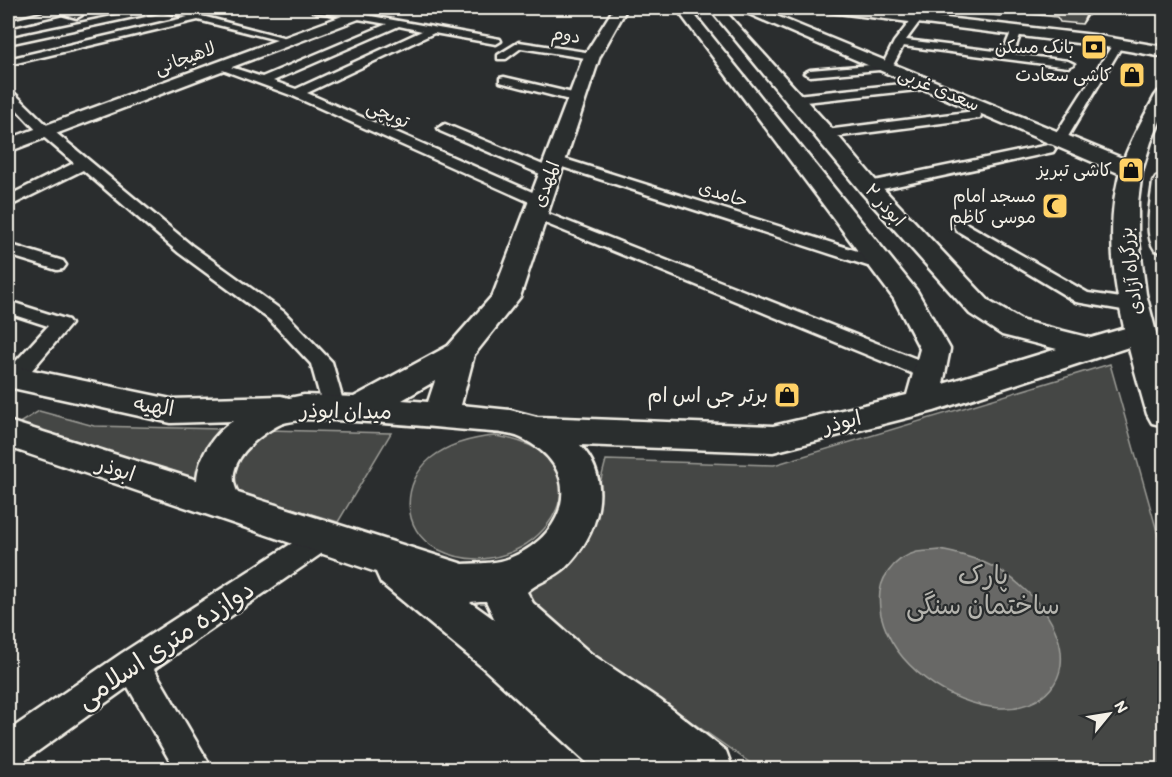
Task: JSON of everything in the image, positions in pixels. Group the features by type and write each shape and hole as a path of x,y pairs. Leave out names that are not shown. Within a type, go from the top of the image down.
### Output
{"main road":[{"name":"لاهیجانی","path":"8,146 375,8"},
{"name":"المهدی","path":"441,415 459,352 506,297 592,56 620,8"},
{"path":"682,8 907,297 935,349 926,387"},
{"name":"ابوذر ۲","path":"715,8 796,99 869,187 980,308 1013,328 1092,348"},
{"name":"سعدی غربی","path":"747,8 931,85 1053,144 1131,170"},
{"path":"830,8 1017,30 1164,52"},
{"path":"876,8 904,9 1100,33 1164,37"},
{"name":"بزرگراه آزادی","path":"1164,96 1142,140 1131,170 1124,222 1136,320 1164,414"},
{"name":"بزرگراه آزادی","path":"1164,182 1162,229 1164,245"},
{"name":"ابوذر","path":"535,430 773,439 926,387 1092,348 1136,320"},
{"name":"المهدی","path":"332,408 459,352"},
{"name":"الهیه","path":"10,377 171,411 332,408"},
{"name":"میدان ابوذر","path":"332,408 441,415 496,421 535,430 556,442 572,459 582,481 582,505 573,529 555,552 529,570 497,581 463,583 381,558 224,504 215,488 217,464 234,438 271,414 332,408"},
{"name":"ابوذر","path":"8,434 224,504"},
{"path":"381,558 497,650 635,770"},
{"path":"513,576 504,593 517,618 573,670 642,718 707,770"}],"street":[{"path":"8,41 162,8 290,40"},
{"path":"313,8 496,41"},
{"path":"10,22 63,11 77,15"},
{"path":"8,62 196,18"},
{"path":"810,73 887,67 899,42 915,21"},
{"path":"10,22 47,33"},
{"path":"263,81 396,24"},
{"path":"297,93 432,30"},
{"path":"1007,55 1017,30"},
{"path":"899,42 1068,64"},
{"path":"869,187 1053,144 1118,44"},
{"name":"دوم","path":"502,57 519,45 592,56"},
{"name":"توپچی","path":"218,66 297,93 926,387"},
{"path":"504,80 577,98"},
{"path":"796,99 931,85"},
{"path":"8,94 45,131 190,253 277,316 321,362 332,408"},
{"path":"826,134 975,115"},
{"name":"حامدی","path":"446,128 553,167 880,264"},
{"path":"8,202 84,164"},
{"path":"962,226 1083,298 1136,320"},
{"path":"8,249 57,265"},
{"path":"8,307 61,324 10,377"},
{"name":"دوازده متری اسلامی","path":"8,752 133,664 324,537"},
{"path":"133,664 195,770"}],"green space":[{"name":"پارک ساختمان سنگی","path":"1110,364 1164,556 1164,769 759,769 520,602 589,525 606,460 774,465"},
{"path":"39,411 94,426 391,433 338,522 16,425"},
{"path":"495,436 535,448 556,468 561,493 552,518 533,539 505,554 473,559 437,549 425,541 416,530 411,518 410,492 414,480 431,458 446,449 470,440"}],"shaded area":[{"path":"940,550 963,555 1004,573 1028,592 1047,615 1057,635 1061,651 1061,665 1051,689 1041,697 1029,704 1000,708 962,699 926,679 910,666 897,650 887,633 881,615 879,598 882,582 891,568 904,557 917,552"}],"building":[{"path":"1065,8 1090,8 1088,11"}],"place":[{"name":"بانک مسکن","path":"1094,47"},
{"name":"کاشی سعادت","path":"1132,75"},
{"name":"کاشی تبریز","path":"1131,170"},
{"name":"مسجد امام موسی کاظم","path":"1055,206"},
{"name":"برتر جی اس ام","path":"787,395"}]}
